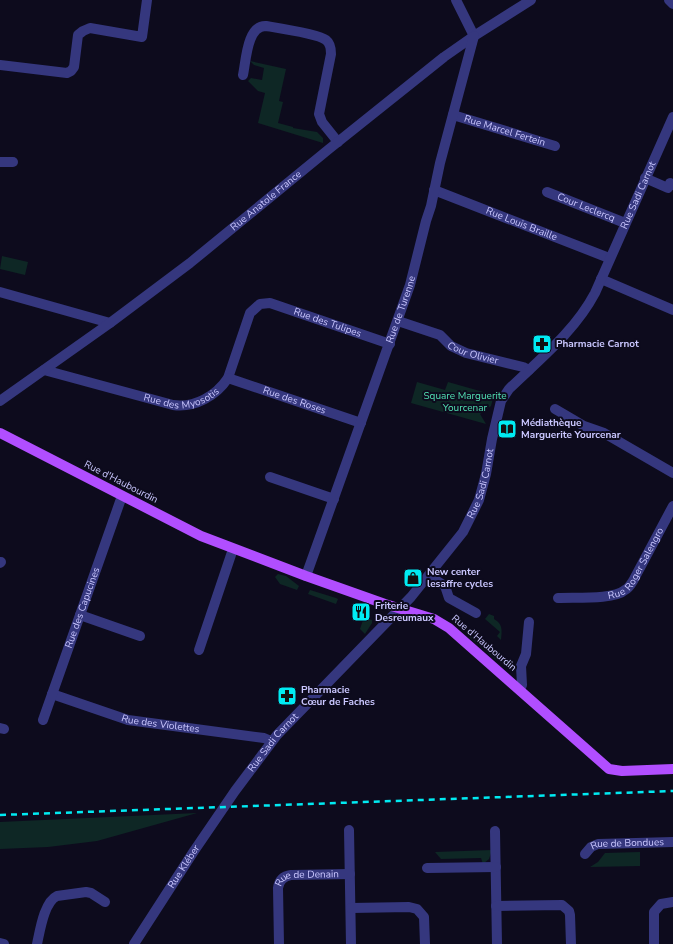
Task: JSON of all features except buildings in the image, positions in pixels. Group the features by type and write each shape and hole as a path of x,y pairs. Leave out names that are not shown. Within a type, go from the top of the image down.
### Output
{"main road":[{"name":"Rue d'Haubourdin","path":"0,433 193,532 306,576 434,619 445,625 520,689 609,769 622,771 673,769"}],"street":[{"path":"0,65 67,73 74,67 78,35 83,30 90,28 142,37 147,0"},
{"path":"456,0 474,36"},
{"name":"Rue Anatole France","path":"0,401 110,323 190,263 444,57 531,0"},
{"path":"669,0 673,4"},
{"path":"243,75 251,37 260,26 317,36 325,39 330,45 331,54 319,114 322,122 338,142"},
{"name":"Rue de Turenne","path":"306,576 410,285 474,36"},
{"name":"Rue Marcel Fertein","path":"453,115 555,146"},
{"name":"Rue Sadi Carnot","path":"235,791 271,741 400,608 429,576 463,532 472,517 483,488 501,401 508,389 574,324 588,306 645,178 672,124"},
{"path":"0,162 12,162"},
{"path":"645,178 668,188 670,183 673,185"},
{"name":"Rue Louis Braille","path":"434,190 609,258"},
{"name":"Cour Leclercq","path":"547,192 625,223"},
{"path":"601,279 673,310"},
{"path":"0,292 110,323"},
{"name":"Rue des Tulipes","path":"264,303 270,303 390,344"},
{"name":"Rue des Myosotis","path":"44,370 178,405 190,405 207,398 223,386 228,378 248,317 256,307 264,303"},
{"name":"Cour Olivier","path":"398,321 440,335 451,346 466,353 523,367 529,370"},
{"name":"Rue des Roses","path":"228,378 361,423"},
{"path":"555,409 584,426 604,433 673,473"},
{"path":"270,477 334,499"},
{"name":"Rue des Capucines","path":"43,720 122,496"},
{"name":"Rue Roger Salengro","path":"558,598 609,596 626,590 633,580 673,506"},
{"path":"199,650 234,549"},
{"path":"429,576 445,586 449,598 476,612"},
{"path":"80,615 140,636"},
{"path":"520,689 522,685 521,666 526,654 529,622"},
{"name":"Rue des Violettes","path":"52,694 128,720 264,738 271,741"},
{"name":"Rue Kléber","path":"134,944 175,879 235,791"},
{"path":"349,830 351,944"},
{"path":"495,831 497,944"},
{"name":"Rue de Bondues","path":"586,854 591,847 598,844 673,842"},
{"path":"427,868 496,867"},
{"name":"Rue de Denain","path":"279,944 278,888 279,882 282,878 291,875 350,874"},
{"path":"36,944 47,907 53,897 86,892 91,893 105,902"},
{"path":"654,944 654,912 656,908 663,903 673,902"},
{"path":"496,906 562,905 569,911 572,944"},
{"path":"351,908 414,907 424,917 425,944"},
{"path":"0,943 4,944"}],"green space":[{"path":"250,61 286,69 279,101 283,102 278,123 293,128 317,132 323,138 323,143 258,123 265,93 258,91 248,81 251,78 262,80 264,68 254,65"},
{"path":"2,256 28,262 25,275 0,269"},
{"name":"Square Marguerite Yourcenar","path":"417,382 445,390 448,382 494,395 491,406 480,414 486,424 411,403"},
{"path":"278,574 286,576 299,586 297,590 280,584 275,577"},
{"path":"310,590 338,599 336,604 308,594"},
{"path":"489,614 494,616 494,619 500,625 502,630 501,640 497,636 500,632 485,619"},
{"path":"363,620 372,620 372,623 365,634 360,629"},
{"path":"471,635 498,658 502,654 500,659 496,660 469,637"},
{"path":"197,813 97,841 48,847 0,849 0,822"},
{"path":"492,850 489,859 483,864 481,858 441,859 435,852"},
{"path":"640,852 640,866 590,867 598,862 605,853"}],"railway":[{"path":"0,815 673,791"}],"place":[{"name":"Pharmacie Carnot","path":"542,344"},
{"name":"Médiathèque Marguerite Yourcenar","path":"507,429"},
{"name":"New center lesaffre cycles","path":"413,578"},
{"name":"Friterie Desreumaux","path":"361,612"},
{"name":"Pharmacie Cœur de Faches","path":"287,696"}]}
